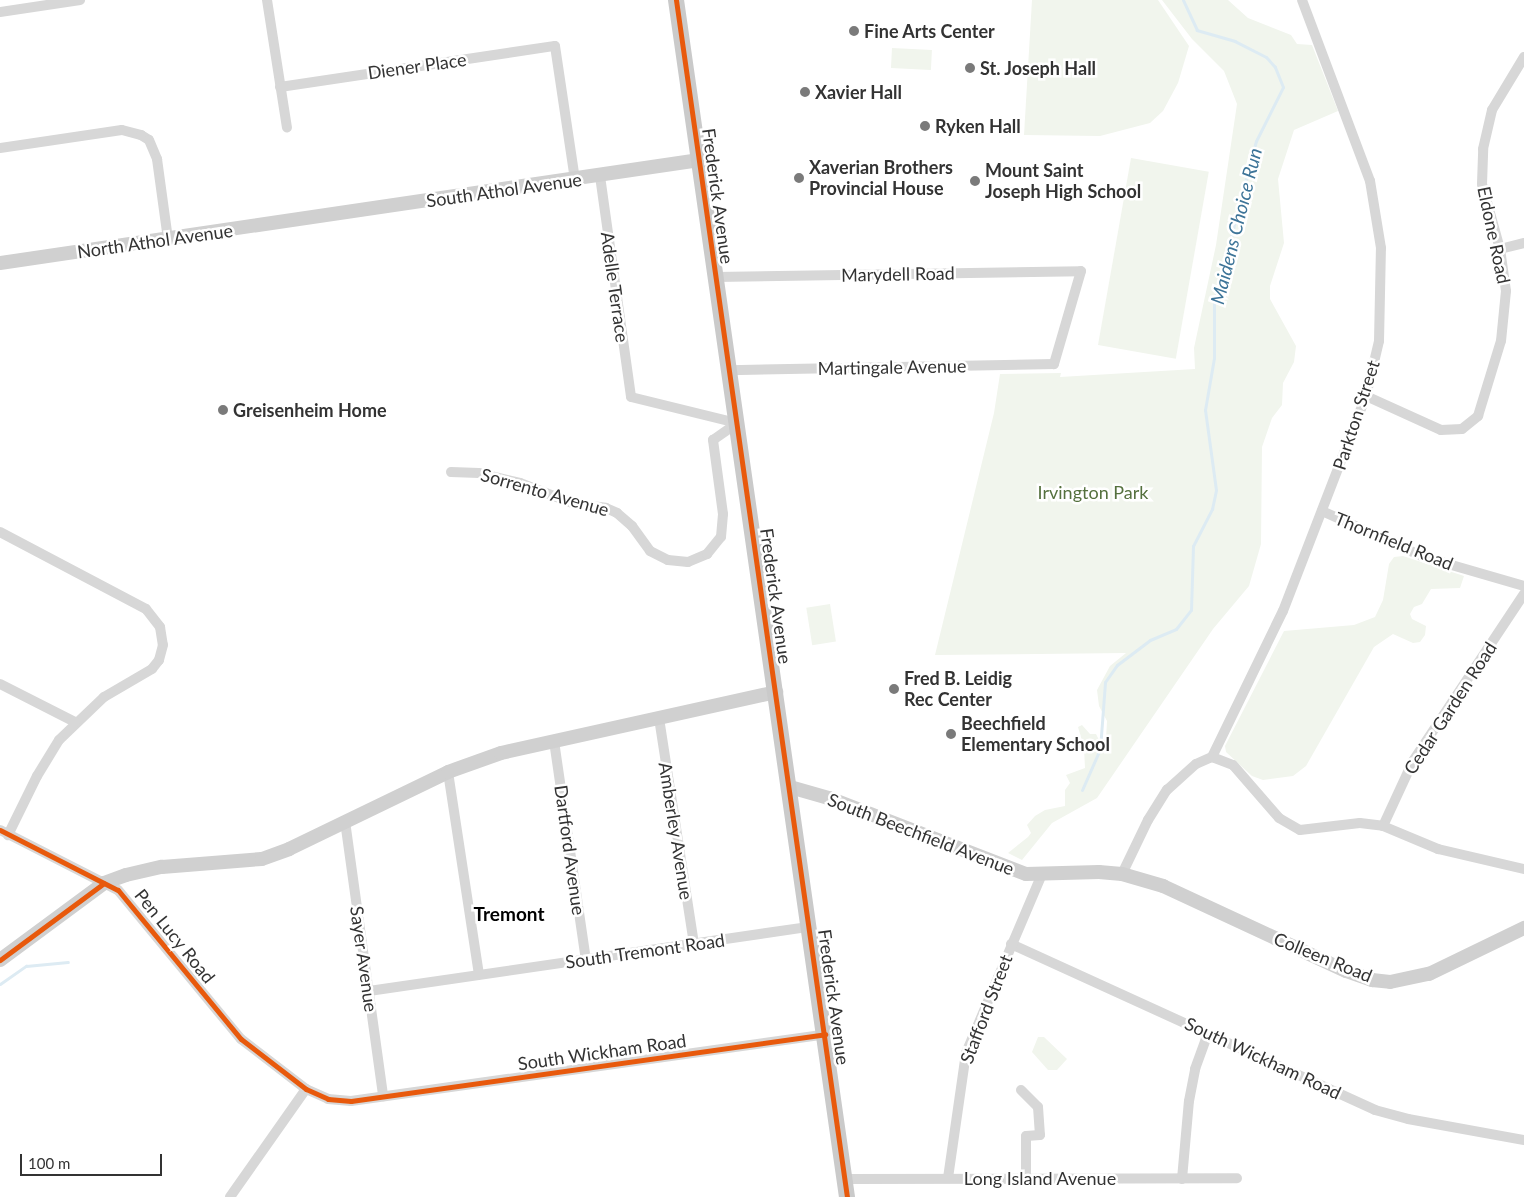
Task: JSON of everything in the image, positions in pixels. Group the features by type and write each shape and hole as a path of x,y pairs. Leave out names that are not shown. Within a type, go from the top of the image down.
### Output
{"main road":[{"name":"Frederick Avenue","path":"676,0 738,423 847,1197"}],"street":[{"path":"0,12 80,0"},
{"path":"267,0 286,127"},
{"name":"Parkton Street","path":"1212,757 1268,646 1322,512 1366,396 1379,340 1381,248 1377,216 1360,148 1302,0"},
{"name":"Diener Place","path":"280,87 555,46 575,180"},
{"name":"Eldone Road","path":"1366,396 1441,430 1462,429 1478,416 1501,341 1506,291 1500,249 1482,184 1483,149 1492,110 1524,57"},
{"path":"0,148 122,130 149,140 157,159 168,239"},
{"name":"South Athol Avenue","path":"310,218 575,180 698,160"},
{"name":"Adelle Terrace","path":"600,176 631,397 738,423"},
{"name":"North Athol Avenue","path":"0,263 310,218"},
{"path":"1500,249 1524,243"},
{"name":"Marydell Road","path":"716,277 1081,271 1054,364"},
{"name":"Martingale Avenue","path":"729,370 1054,364"},
{"name":"Sorrento Avenue","path":"451,472 479,473 520,483 575,504 606,508 624,518 650,551 668,560 688,562 707,554 721,537 723,514 713,440 738,423"},
{"name":"Thornfield Road","path":"1322,512 1424,557 1524,586"},
{"path":"0,532 146,610 160,627 163,645 159,660 144,674 104,697 74,722 47,757 4,833"},
{"name":"Cedar Garden Road","path":"1383,826 1413,761 1524,594"},
{"path":"0,684 74,722"},
{"path":"0,960 104,884 162,867 262,859 290,850 345,821 448,772 501,753 776,692"},
{"name":"Amberley Avenue","path":"659,718 694,944"},
{"name":"Dartford Avenue","path":"554,741 586,960"},
{"path":"1122,874 1148,820 1167,790 1196,764 1212,757 1233,765 1273,811 1292,827 1300,830 1360,823 1383,826 1438,849 1524,869"},
{"path":"448,772 479,975"},
{"name":"South Beechfield Avenue","path":"790,787 830,798 1010,869 1042,874 1122,874"},
{"name":"Sayer Avenue","path":"345,821 384,1096"},
{"name":"Pen Lucy Road","path":"4,833 123,894 230,1027 253,1050 306,1089 338,1101 384,1096"},
{"name":"Stafford Street","path":"948,1178 966,1053 1042,874"},
{"name":"Colleen Road","path":"1122,874 1163,886 1346,971 1372,980 1390,982 1428,974 1524,928"},
{"name":"South Tremont Road","path":"369,991 810,927"},
{"name":"South Wickham Road","path":"1011,944 1391,1115 1524,1140"},
{"path":"1182,1178 1192,1085 1208,1033"},
{"name":"South Wickham Road","path":"384,1096 825,1034"},
{"path":"230,1197 306,1089"},
{"path":"1021,1090 1038,1107 1040,1126 1040,1135 1026,1136 1026,1178"},
{"name":"Long Island Avenue","path":"844,1179 1237,1178"}],"green space":[{"path":"1032,0 1158,0 1189,46 1178,83 1163,111 1150,123 1100,136 1024,135"},
{"name":"Irvington Park","path":"1162,0 1228,0 1248,18 1291,35 1297,44 1312,45 1338,111 1294,130 1278,179 1284,243 1270,286 1270,299 1296,346 1294,362 1283,383 1282,405 1272,418 1262,447 1261,544 1249,586 1213,629 1097,798 1052,823 1022,860 1008,853 1031,833 1027,825 1035,816 1045,810 1065,806 1065,790 1070,783 1066,775 1085,768 1084,748 1078,727 1082,725 1090,734 1096,734 1099,740 1106,739 1107,721 1099,706 1097,690 1110,666 1126,653 935,655 994,413 1000,374 1061,373 1060,377 1195,369 1194,348 1216,245 1237,104 1224,71 1192,39"},
{"path":"892,48 932,50 931,70 891,68"},
{"path":"1131,158 1209,172 1176,359 1098,345"},
{"path":"1403,556 1464,576 1460,588 1431,589 1422,604 1414,607 1410,614 1412,619 1426,626 1425,635 1420,642 1413,643 1393,634 1374,647 1306,766 1293,776 1263,780 1252,776 1226,752 1225,746 1284,631 1354,625 1375,617 1383,600 1389,564 1394,557"},
{"path":"830,604 836,642 812,645 806,608"},
{"path":"1038,1037 1044,1037 1067,1059 1057,1070 1048,1070 1032,1052"}],"waterway":[{"name":"Maidens Choice Run","path":"1082,790 1100,749 1105,682 1117,665 1150,640 1176,629 1191,610 1193,546 1212,509 1216,490 1205,410 1214,358 1214,302 1256,141 1283,87 1275,67 1266,57 1235,41 1197,30 1183,0"},
{"path":"0,984 26,966 68,962"}],"cycle path":[{"path":"676,0 847,1197"},
{"path":"0,830 118,890 241,1039 306,1089 328,1099 351,1101 825,1034"},
{"path":"0,960 104,883"}],"place":[{"name":"Fine Arts Center","path":"854,31"},
{"name":"St. Joseph Hall","path":"970,68"},
{"name":"Xavier Hall","path":"805,92"},
{"name":"Ryken Hall","path":"925,126"},
{"name":"Xaverian Brothers Provincial House","path":"799,178"},
{"name":"Mount Saint Joseph High School","path":"975,181"},
{"name":"Greisenheim Home","path":"223,410"},
{"name":"Fred B. Leidig Rec Center","path":"894,689"},
{"name":"Beechfield Elementary School","path":"951,734"}],"district":[{"name":"Tremont","path":"509,914"}]}
